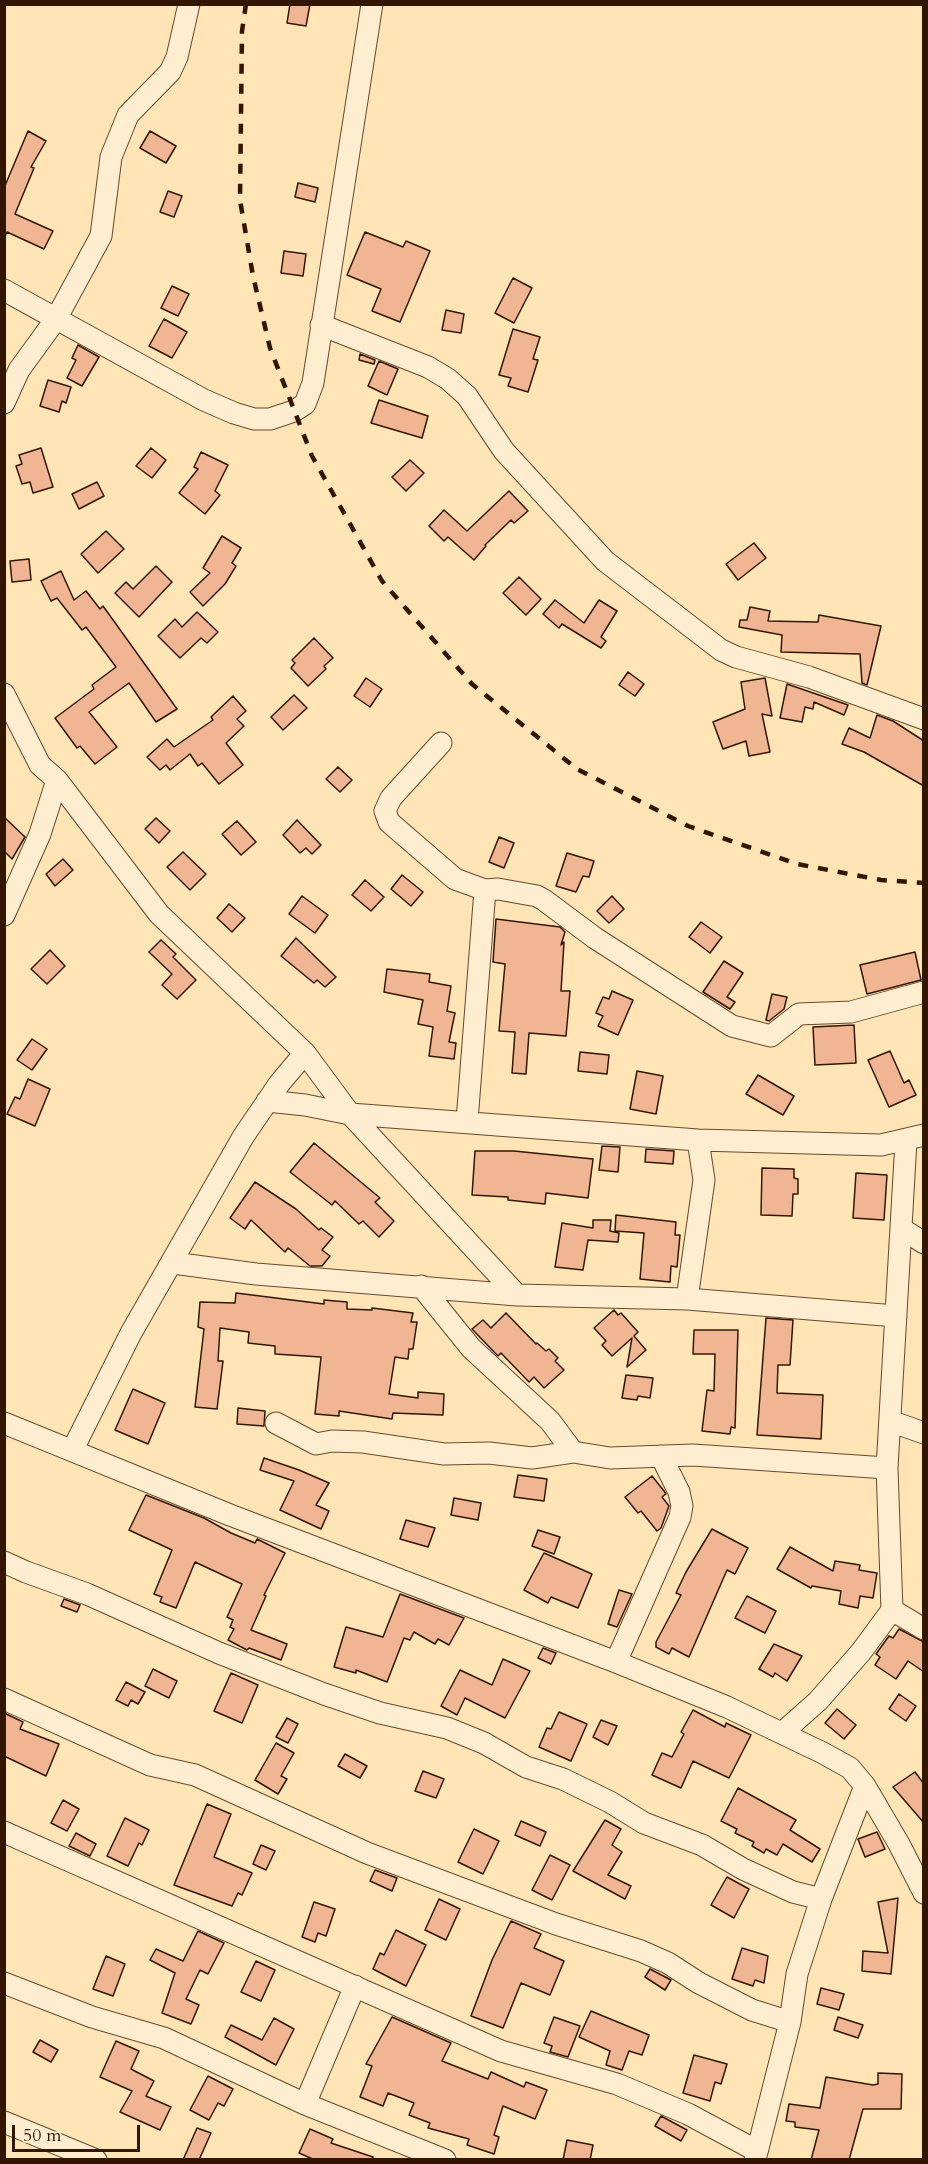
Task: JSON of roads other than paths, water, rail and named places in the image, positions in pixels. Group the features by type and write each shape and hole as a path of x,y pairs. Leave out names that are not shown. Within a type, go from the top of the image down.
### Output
{"street":[{"path":"4,403 19,370 56,319 101,236 111,157 128,115 170,72 177,57 189,4"},
{"path":"4,290 204,400 254,419 270,419 294,411 305,404 314,383 321,325 372,4"},
{"path":"321,325 428,367 448,380 467,396 504,451 605,561 721,650 736,657 809,677 924,718"},
{"path":"4,694 40,765 57,780 159,914 305,1053 350,1114 517,1295"},
{"path":"441,742 391,798 385,811 389,822 456,879 485,890 498,889 544,900 595,938 732,1026 755,1034 771,1036 799,1014 851,1012 924,992"},
{"path":"4,915 40,834 57,780"},
{"path":"467,1121 485,890"},
{"path":"73,1449 131,1333 243,1137 267,1101 305,1053"},
{"path":"267,1101 305,1105 350,1114 698,1140 881,1145 915,1138 902,1229 887,1468 892,1610 861,1652 818,1701 782,1733"},
{"path":"687,1299 704,1180 698,1140"},
{"path":"704,1180 726,1141"},
{"path":"902,1229 924,1243"},
{"path":"173,1263 256,1274 517,1295 687,1299 897,1316"},
{"path":"421,1286 471,1348 550,1421 573,1452"},
{"path":"890,1421 924,1433"},
{"path":"4,1423 73,1449 230,1515 616,1662 782,1733 850,1768 865,1786 924,1893"},
{"path":"276,1423 316,1444 332,1441 363,1442 444,1454 489,1453 532,1458 573,1452 610,1458 693,1455 887,1468"},
{"path":"616,1662 680,1517 682,1506 679,1492 661,1456"},
{"path":"4,1562 87,1594 219,1653 324,1694 380,1713 447,1728 484,1743 526,1767 563,1779 610,1802 644,1823 702,1845 743,1869 793,1892 821,1899"},
{"path":"892,1610 924,1629"},
{"path":"4,1700 150,1765 195,1775 367,1853 556,1923 641,1951 668,1963 699,1983 752,2010 790,2022"},
{"path":"4,1832 501,2051 617,2084 688,2114 756,2156 790,2022 797,1974 821,1899 865,1786"},
{"path":"4,1983 92,2017 164,2038 305,2104 445,2160"},
{"path":"305,2104 355,1986"},
{"path":"4,2122 96,2160"}],"railway":[{"path":"246,4 242,31 240,200 253,276 270,348 312,456 382,581 472,684 577,769 688,826 797,864 881,880 924,883"}]}
